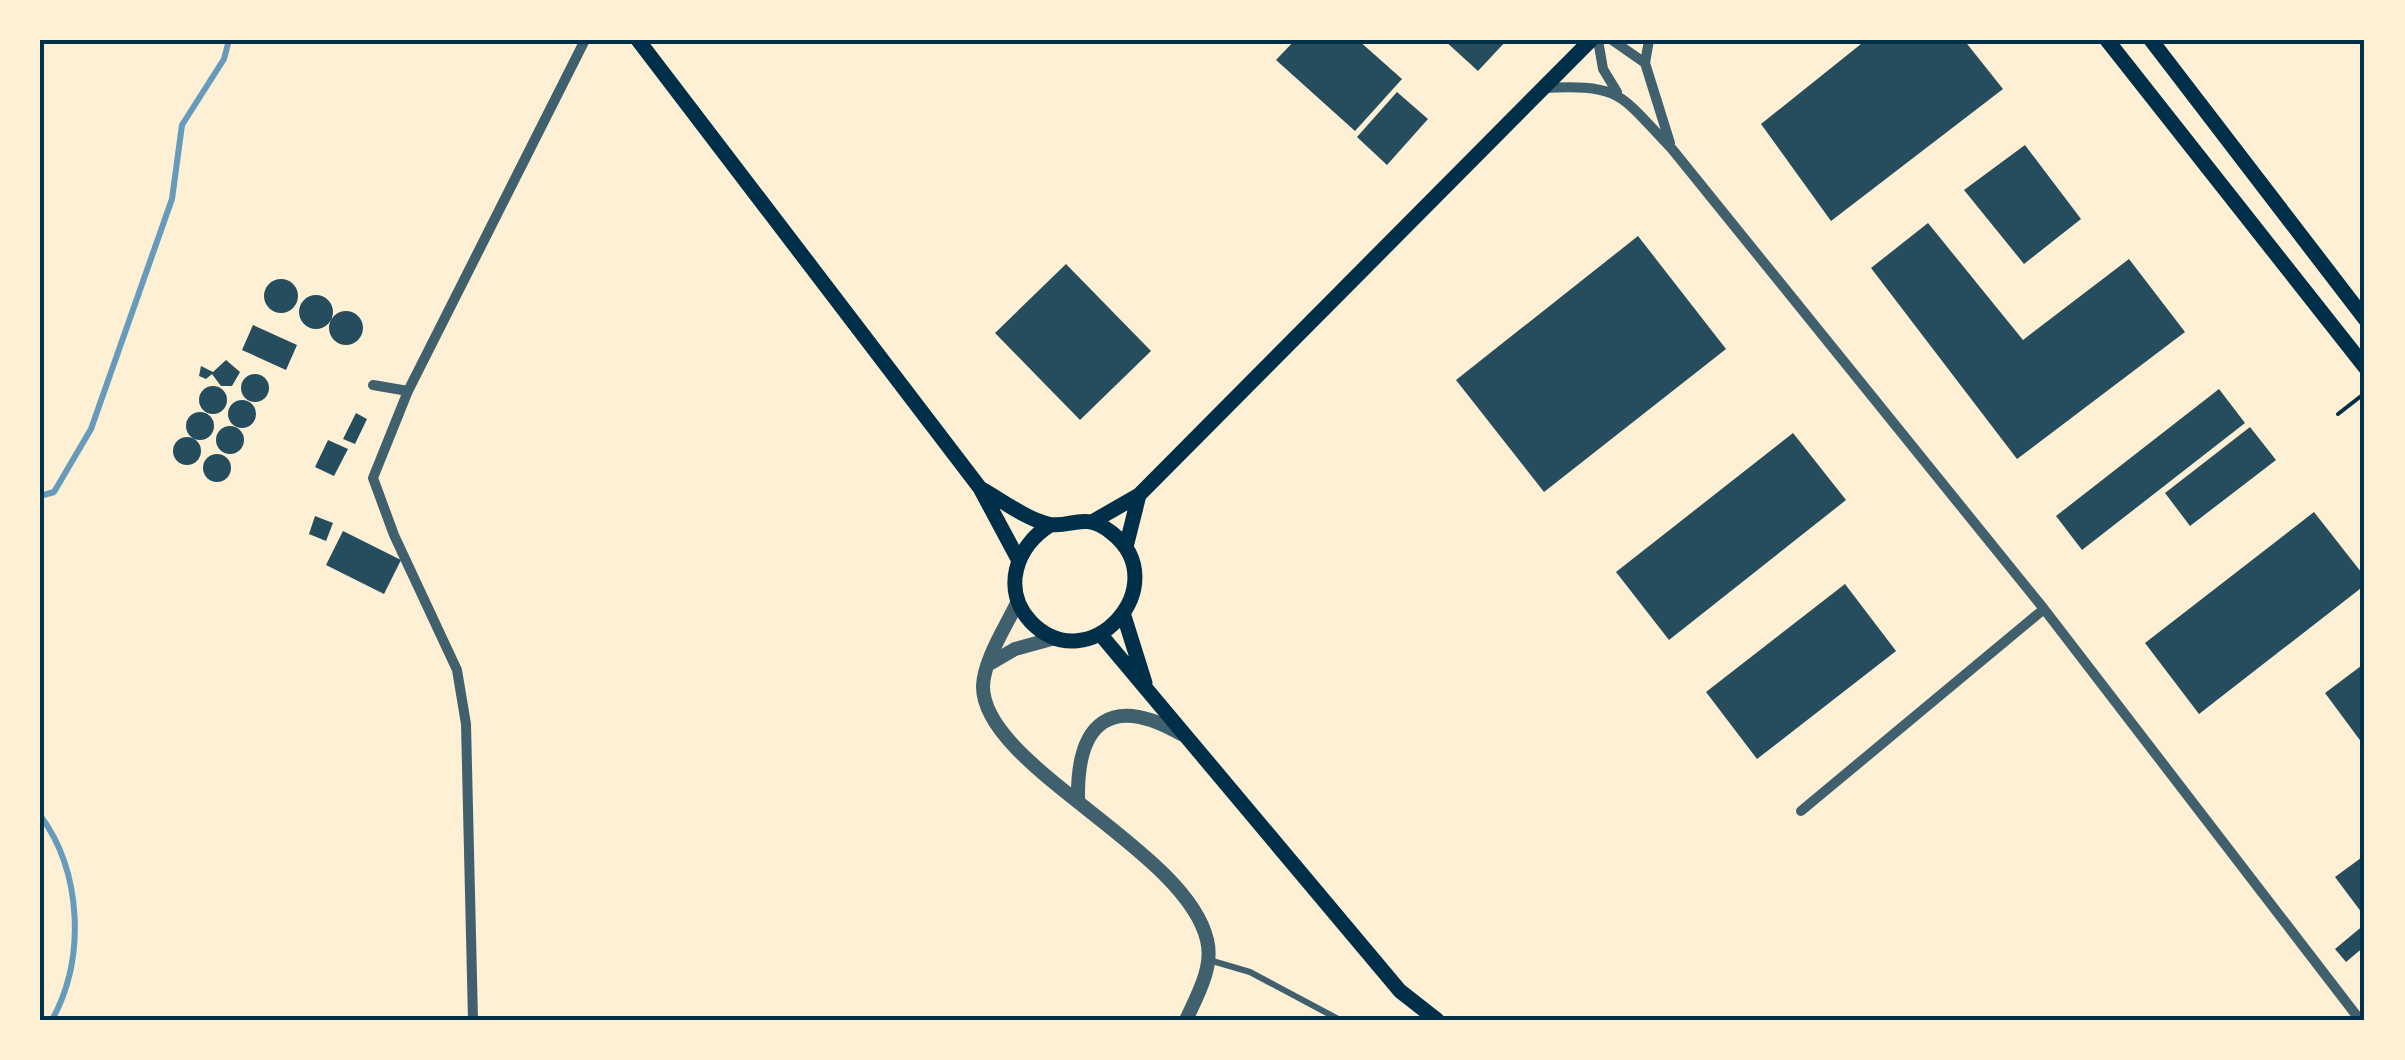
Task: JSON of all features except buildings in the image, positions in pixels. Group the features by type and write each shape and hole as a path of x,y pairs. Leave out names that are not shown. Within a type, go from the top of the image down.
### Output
{"main road":[{"path":"638,40 980,488 1018,559 1018,601 1039,630 1056,638 1079,641 1101,635 1124,616 1135,589 1132,560 1126,547 1092,522"},
{"path":"1018,559 1036,534 1050,525 1092,522 1139,495 1594,40"},
{"path":"2106,40 2365,367"},
{"path":"2151,40 2365,318"},
{"path":"980,488 1050,525"},
{"path":"1126,547 1139,495"},
{"path":"1124,616 1148,691"},
{"path":"1101,635 1400,991 1437,1020"}],"street":[{"path":"473,1020 466,724 457,670 394,535 373,478 408,391 585,40"},
{"path":"1594,40 1603,69 1617,92 1672,149 2044,609 2360,1020"},
{"path":"1612,40 1645,62"},
{"path":"1649,40 1645,62 1672,149"},
{"path":"1542,88 1581,86 1617,92"},
{"path":"372,385 408,391"},
{"path":"1018,601 983,683 989,714 1010,745 1078,798 1188,900 1208,940 1208,960 1186,1020"},
{"path":"1801,811 2044,609"},
{"path":"990,663 1014,649 1056,638"},
{"path":"1078,798 1078,770 1084,744 1096,726 1111,715 1139,715 1181,734"}],"lane":[{"path":"1208,960 1250,972 1340,1020"}],"path":[{"path":"2338,414 2365,393"}],"waterway":[{"path":"40,496 54,492 91,429 172,199 182,125 224,59 229,40"},
{"path":"40,815 64,862 74,916 70,970 52,1020"}]}
